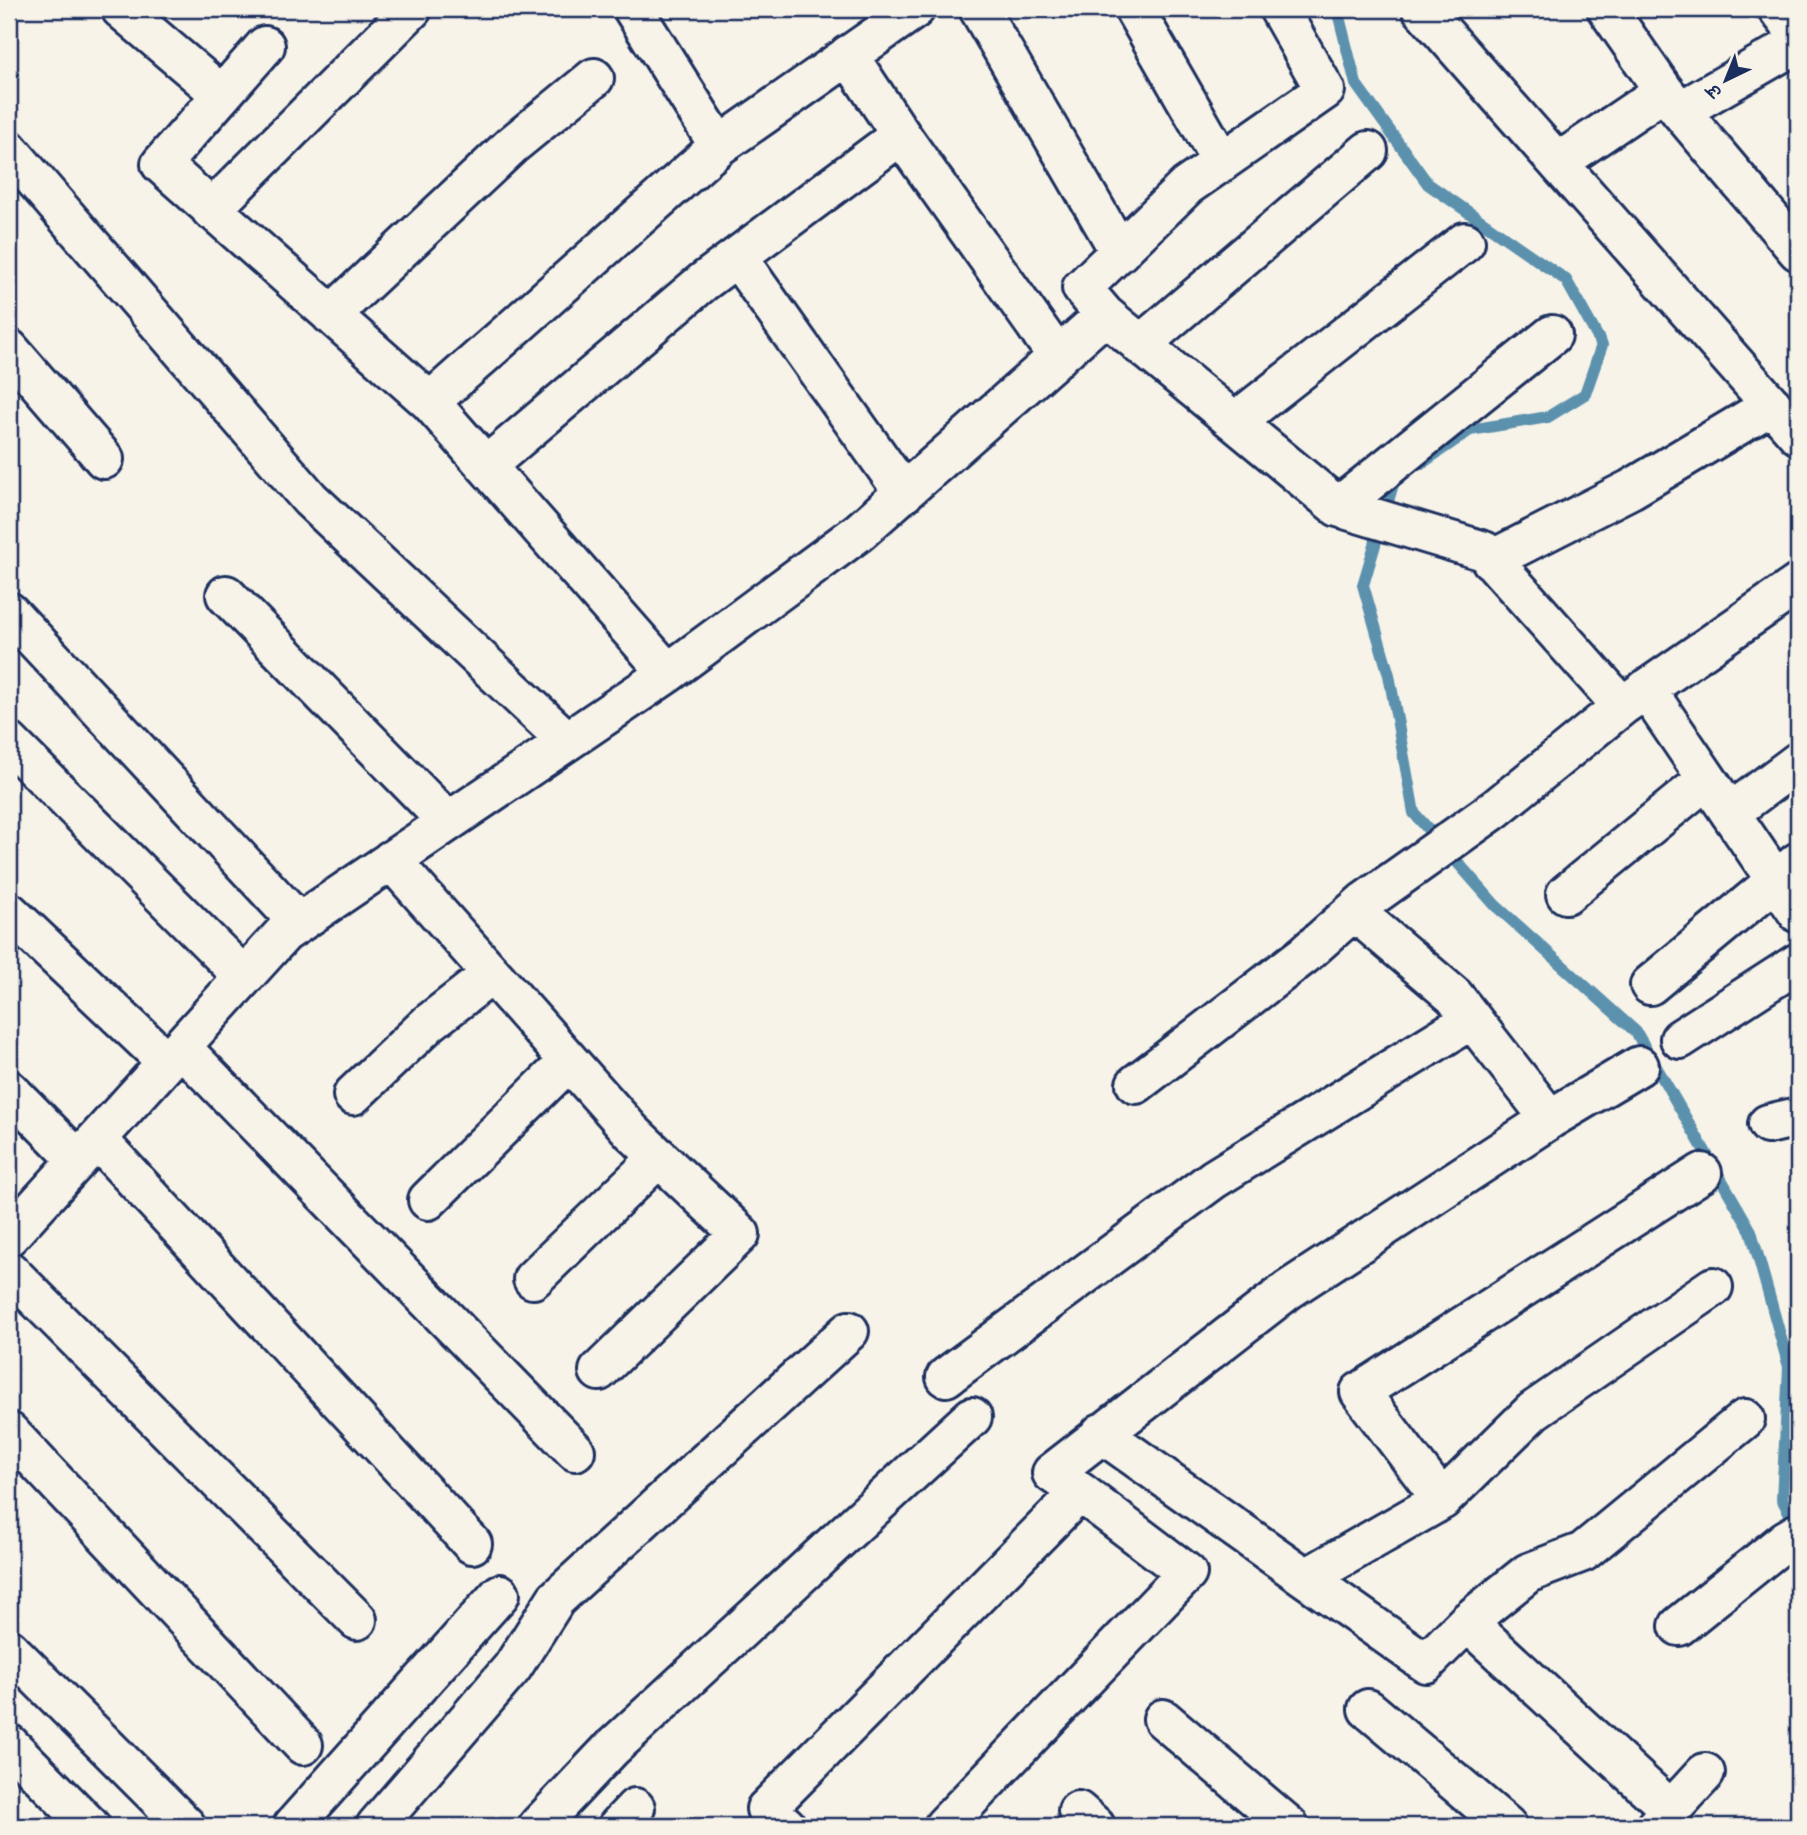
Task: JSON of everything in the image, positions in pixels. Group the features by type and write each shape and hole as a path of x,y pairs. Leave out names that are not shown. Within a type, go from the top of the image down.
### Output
{"street":[{"path":"121,9 222,95"},
{"path":"211,209 412,9"},
{"path":"633,9 719,146"},
{"path":"430,402 719,146 915,9"},
{"path":"979,9 1120,251"},
{"path":"1134,9 1222,162"},
{"path":"1279,9 1325,90 1187,186 1082,288 1105,315 1140,345 1347,510 1484,551 1634,697 1707,779 1730,813 1787,871 1798,912"},
{"path":"1422,9 1798,435"},
{"path":"1607,9 1672,101 1798,251"},
{"path":"1778,9 1798,35"},
{"path":"1559,162 1672,101 1798,43"},
{"path":"265,46 160,164 430,402 668,673"},
{"path":"848,55 901,135 1058,357"},
{"path":"331,315 512,145 594,78"},
{"path":"486,466 704,282 901,135"},
{"path":"9,150 310,499 567,741"},
{"path":"1140,345 1368,151"},
{"path":"1235,422 1465,242"},
{"path":"737,257 904,493"},
{"path":"9,1236 284,933 668,673 859,532 1105,315"},
{"path":"1347,510 1552,334"},
{"path":"9,349 104,459"},
{"path":"1491,560 1631,489 1772,405"},
{"path":"1136,1084 1304,955 1353,911 1495,810 1634,697 1798,584"},
{"path":"226,595 448,822"},
{"path":"9,612 299,923"},
{"path":"9,743 244,977"},
{"path":"1730,813 1798,762"},
{"path":"1566,894 1707,779"},
{"path":"391,860 632,1132 740,1234 599,1371"},
{"path":"1650,985 1787,871"},
{"path":"1353,911 1454,996 1550,1119"},
{"path":"9,912 174,1054 575,1451"},
{"path":"1680,1039 1798,963"},
{"path":"354,1095 429,1023 492,974"},
{"path":"946,1377 1214,1179 1472,1019"},
{"path":"428,1200 569,1061"},
{"path":"944,1826 1187,1573 1052,1473 1288,1290 1550,1119 1639,1066"},
{"path":"9,1090 88,1150 472,1544"},
{"path":"533,1279 659,1157"},
{"path":"1442,1500 1360,1392 1702,1173"},
{"path":"9,1271 357,1620"},
{"path":"1306,1578 1442,1500 1533,1411 1713,1286"},
{"path":"376,1826 512,1668 556,1600 849,1331"},
{"path":"538,1826 612,1748 972,1418"},
{"path":"1101,1433 1426,1662 1467,1622 1528,1573 1583,1552 1745,1419"},
{"path":"9,1432 303,1745"},
{"path":"786,1826 766,1809 1080,1492"},
{"path":"1679,1626 1792,1537"},
{"path":"293,1826 500,1594"},
{"path":"1467,1622 1663,1818 1705,1773"},
{"path":"9,1649 186,1826"},
{"path":"1368,1709 1507,1826"},
{"path":"1163,1718 1289,1826"},
{"path":"9,1744 90,1826"}],"waterway":[{"path":"1337,9 1356,84 1428,184 1566,280 1602,345 1585,394 1548,417 1470,430 1422,463"},
{"path":"1401,477 1394,481 1363,585 1389,675 1414,813 1495,905 1636,1032 1751,1231 1789,1367 1782,1499 1798,1529"}]}
